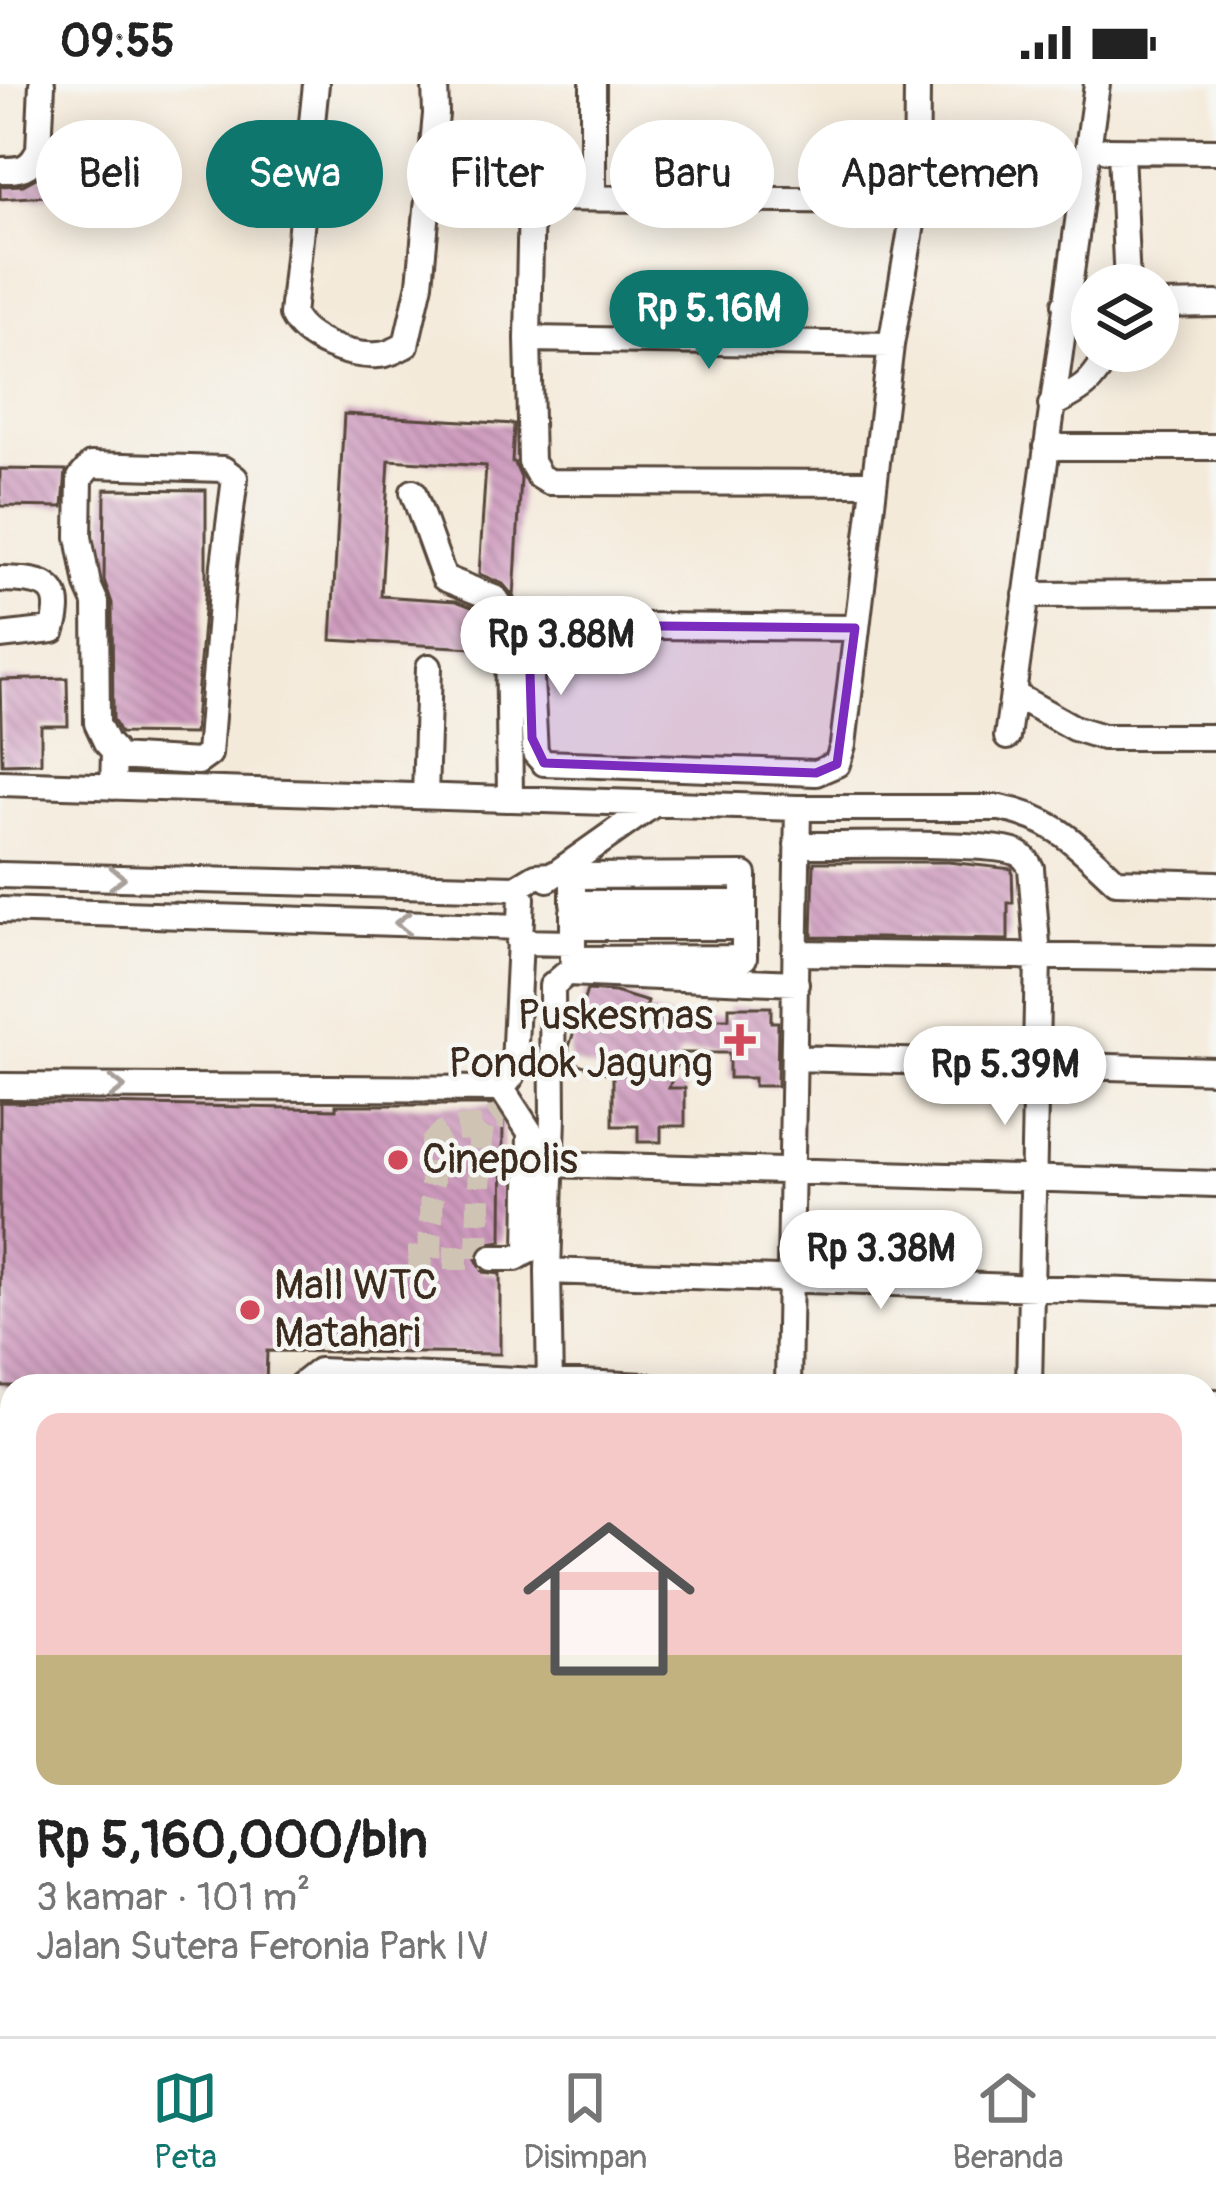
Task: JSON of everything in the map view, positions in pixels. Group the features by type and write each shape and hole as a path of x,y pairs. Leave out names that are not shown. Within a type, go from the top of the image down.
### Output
{"street":[{"path":"0,170 22,170 31,165 39,150 41,84"},
{"path":"316,84 292,315 307,334 346,351 382,356 406,345 420,284 435,84"},
{"path":"593,84 593,198"},
{"path":"917,84 917,120"},
{"path":"1007,736 1097,84"},
{"path":"1086,150 1216,151"},
{"path":"1121,151 1126,264"},
{"path":"586,198 798,200"},
{"path":"530,228 531,462 539,476 549,482 873,483"},
{"path":"855,628 557,625 538,632 529,641 535,753 544,763 816,773 837,764 843,745 891,345 911,228"},
{"path":"1065,304 1071,304"},
{"path":"1179,305 1216,304"},
{"path":"528,339 891,345"},
{"path":"1052,405 1076,393 1098,372"},
{"path":"1046,447 1216,447"},
{"path":"113,787 115,751 98,730 96,602 79,537 80,478 91,465 223,469 235,478 208,754 198,762 116,757"},
{"path":"413,492 444,578 496,599 508,617 511,799"},
{"path":"0,579 49,585 57,602 53,630 0,636"},
{"path":"1026,595 1216,594"},
{"path":"425,796 429,667"},
{"path":"1013,694 1073,728 1102,737 1216,736"},
{"path":"0,783 798,808 1000,808 1024,812 1066,833 1116,881 1216,884"},
{"path":"506,1104 514,1065 519,893 536,876 551,875 654,804"},
{"path":"788,1374 798,808"},
{"path":"797,845 980,847 1014,851 1031,868 1038,956 1029,1374"},
{"path":"0,875 519,893"},
{"path":"573,875 744,875 744,915 744,958 573,959 573,875"},
{"path":"652,875 652,958"},
{"path":"0,910 519,935 652,915 744,915"},
{"path":"795,952 1216,959"},
{"path":"550,1374 551,986 567,973 796,983"},
{"path":"794,1058 1216,1070"},
{"path":"0,1086 506,1104 530,1132 528,1251 515,1258 492,1258"},
{"path":"550,1164 1216,1184"},
{"path":"548,1270 1216,1294"},
{"path":"316,1374 373,1374"}],"highlighted area":[{"path":"557,625 855,628 837,764 816,773 544,763 532,738 529,641"}],"building":[{"path":"36,178 36,197 0,199 0,186 23,185"},
{"path":"344,414 514,424 512,462 521,478 514,597 503,584 479,574 486,466 389,460 381,596 456,601 485,612 492,622 492,649 331,640"},
{"path":"0,469 66,470 63,507 0,506"},
{"path":"105,489 206,490 206,587 194,734 120,733 113,719 112,603 104,580"},
{"path":"67,678 68,726 41,726 41,763 2,764 0,680"},
{"path":"814,862 948,862 1012,869 1008,940 812,937"},
{"path":"587,990 648,1002 645,1010 699,1027 699,1019 729,1019 729,1007 771,1007 771,1022 778,1022 777,1086 754,1086 754,1078 729,1078 729,1053 680,1053 669,1088 685,1088 685,1126 661,1126 661,1142 638,1142 638,1126 613,1126 613,1075 569,1061"},
{"name":"Mall WTC Matahari","path":"0,1102 336,1109 336,1105 493,1105 503,1122 502,1241 483,1244 476,1259 483,1272 500,1274 500,1354 267,1351 266,1374 0,1374"}],"tunnel":[{"path":"478,1258 482,1128 504,1117"},
{"path":"430,1258 433,1143 449,1131 482,1128"},
{"path":"408,1258 489,1258"}],"place":[{"name":"Puskesmas Pondok Jagung","path":"740,1040"},
{"name":"Cinepolis","path":"398,1160"},
{"name":"Mall WTC Matahari","path":"250,1310"}]}
